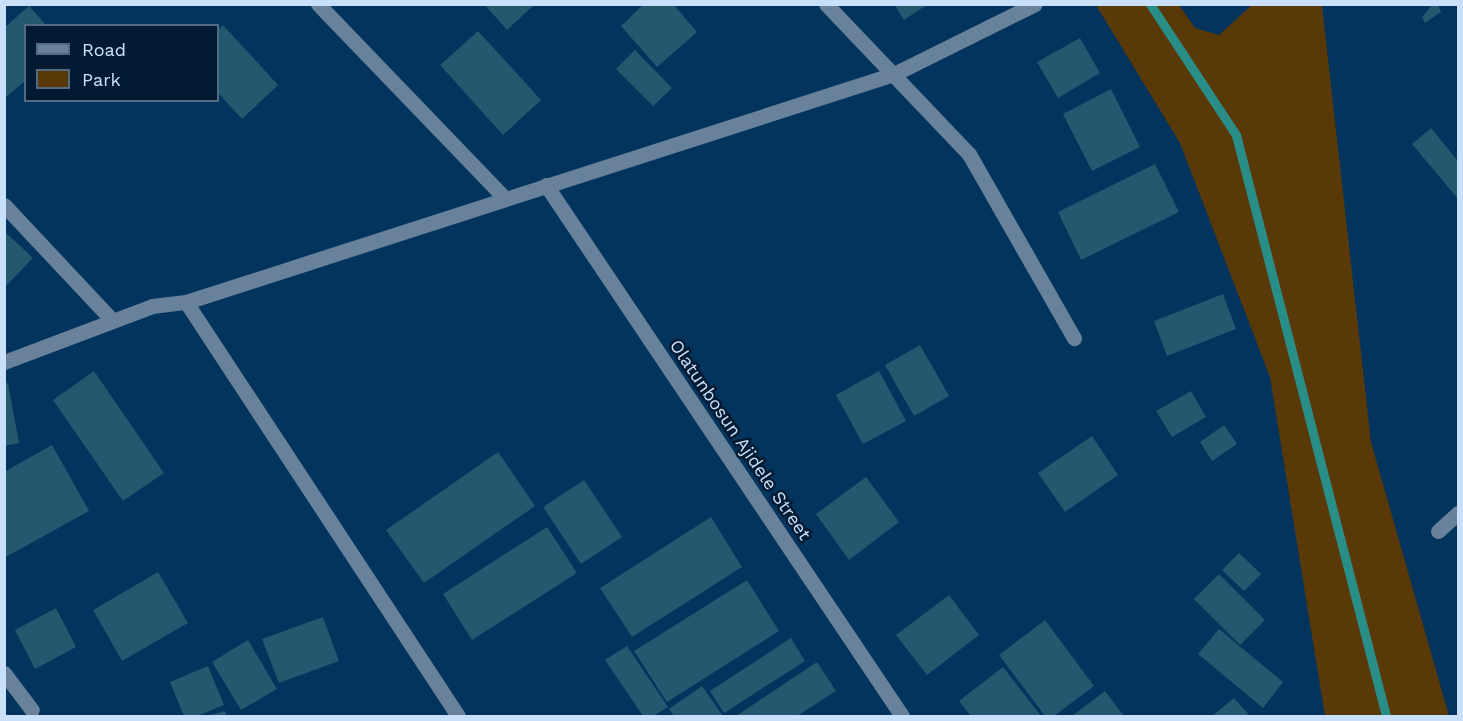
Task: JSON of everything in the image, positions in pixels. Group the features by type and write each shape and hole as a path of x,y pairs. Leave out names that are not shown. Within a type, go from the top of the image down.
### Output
{"street":[{"path":"318,4 504,197"},
{"path":"826,4 969,154 1074,338"},
{"path":"4,362 152,306 186,302 504,197 894,74 1035,4"},
{"name":"Olatunbosun Ajidele Street","path":"546,185 902,717"},
{"path":"4,205 112,320"},
{"path":"186,302 458,717"},
{"path":"1438,531 1458,513"},
{"path":"4,673 32,710"}],"green space":[{"path":"1096,5 1179,5 1195,28 1219,35 1252,5 1322,5 1371,442 1449,716 1325,716 1270,377 1180,143"}],"building":[{"path":"484,4 535,4 507,30"},
{"path":"644,4 673,4 697,32 657,67 621,26"},
{"path":"894,4 928,4 904,20"},
{"path":"1433,4 1438,4 1441,12 1425,23 1422,17"},
{"path":"29,6 45,24 24,24 24,82 4,99 4,28"},
{"path":"223,25 278,85 242,119 219,94 219,29"},
{"path":"478,31 541,100 503,135 440,65"},
{"path":"1080,38 1100,73 1058,98 1037,62"},
{"path":"635,50 672,88 653,106 616,69"},
{"path":"1111,89 1140,147 1092,171 1063,114"},
{"path":"1431,128 1458,161 1458,199 1412,144"},
{"path":"1155,164 1179,212 1081,260 1058,212"},
{"path":"4,231 33,258 4,288"},
{"path":"1223,294 1236,329 1167,356 1154,321"},
{"path":"920,345 949,396 914,416 885,365"},
{"path":"94,371 164,473 123,501 53,400"},
{"path":"879,371 906,421 863,444 836,395"},
{"path":"8,383 19,443 4,446 4,384"},
{"path":"1191,391 1206,417 1172,437 1156,411"},
{"path":"1224,425 1237,444 1212,461 1200,442"},
{"path":"1092,436 1118,475 1065,512 1038,473"},
{"path":"52,445 89,511 4,558 4,472"},
{"path":"498,452 535,506 424,583 386,530"},
{"path":"866,477 899,522 849,560 816,514"},
{"path":"584,480 622,537 581,564 543,507"},
{"path":"711,517 742,567 632,637 600,588"},
{"path":"547,527 577,573 472,640 443,594"},
{"path":"1239,553 1261,574 1244,591 1222,570"},
{"path":"158,572 188,623 122,661 93,610"},
{"path":"1219,574 1265,620 1240,645 1194,599"},
{"path":"747,580 779,631 667,702 634,651"},
{"path":"949,595 979,635 927,675 896,635"},
{"path":"56,608 76,647 35,669 15,630"},
{"path":"323,617 339,661 279,683 262,639"},
{"path":"1045,620 1094,686 1054,716 1045,716 999,655"},
{"path":"1219,629 1283,682 1263,708 1198,654"},
{"path":"791,638 805,661 724,713 710,691"},
{"path":"248,640 277,689 241,710 212,662"},
{"path":"627,646 668,707 653,716 643,716 605,660"},
{"path":"817,662 836,691 797,716 736,716"},
{"path":"208,666 224,705 197,716 184,716 170,682"},
{"path":"1003,667 1041,716 971,716 959,701"},
{"path":"702,686 723,716 674,716 669,709"},
{"path":"1105,691 1124,716 1072,716"},
{"path":"1234,698 1250,716 1212,716"},
{"path":"225,711 227,716 208,716"}],"waterway":[{"path":"1150,4 1236,135 1386,716"}]}
